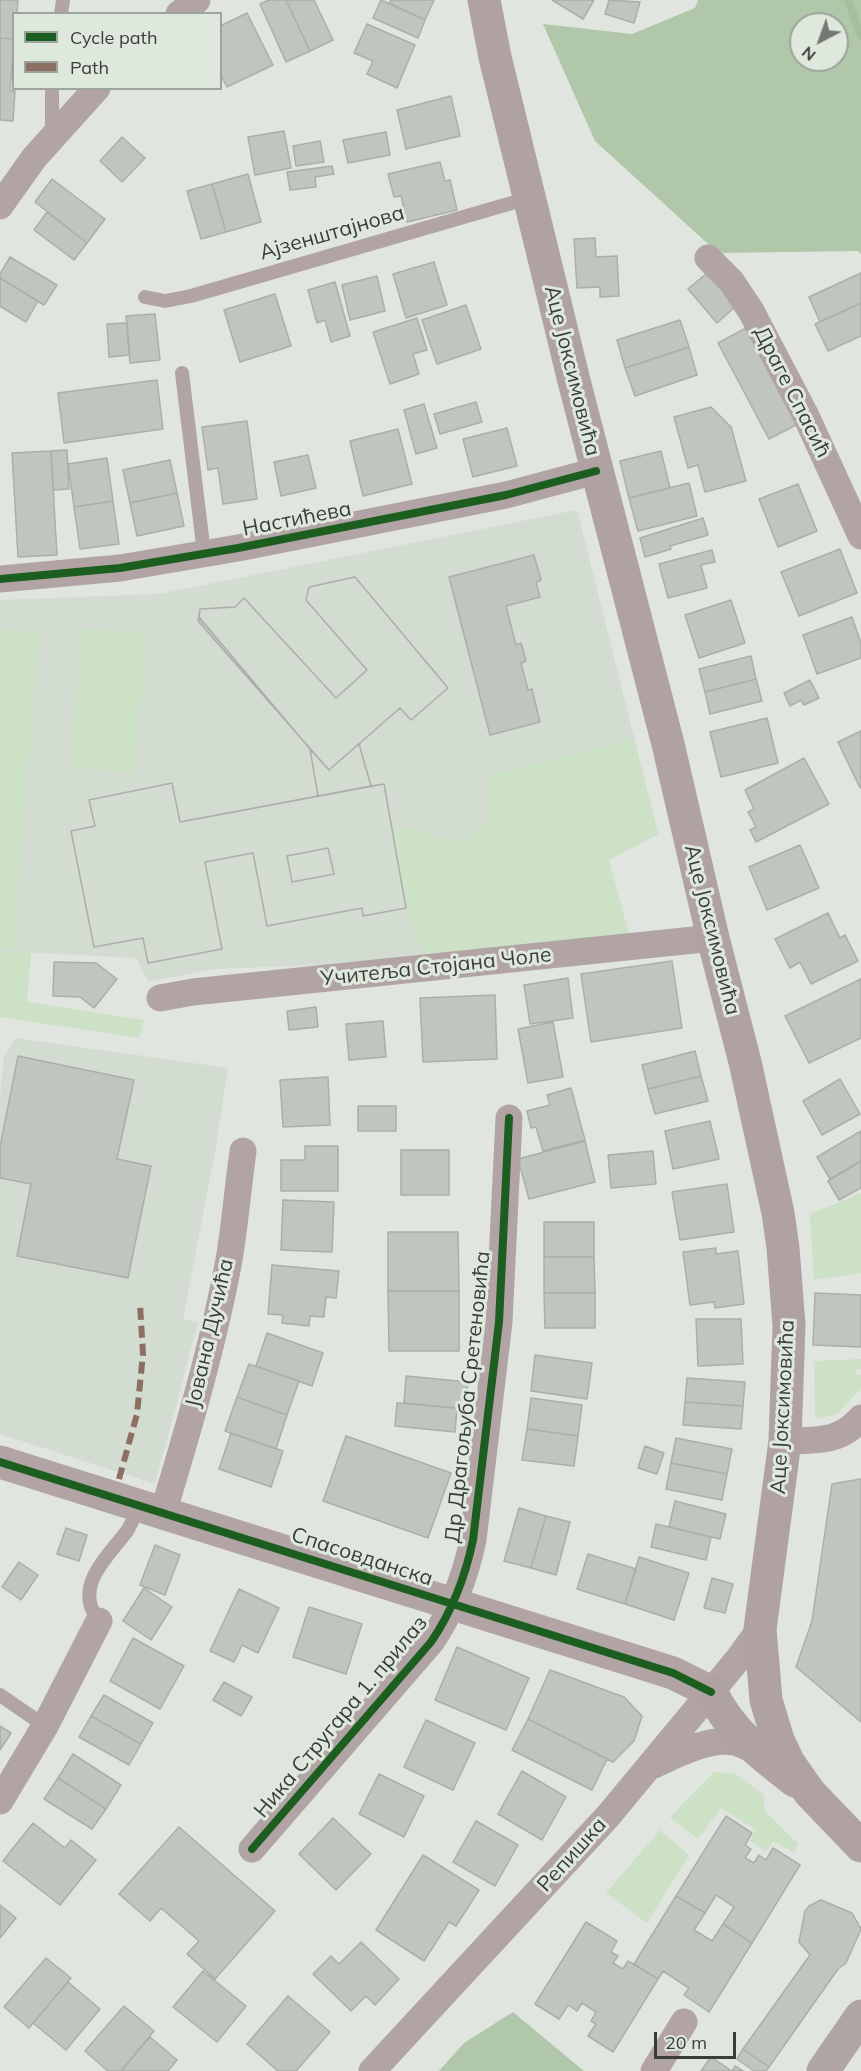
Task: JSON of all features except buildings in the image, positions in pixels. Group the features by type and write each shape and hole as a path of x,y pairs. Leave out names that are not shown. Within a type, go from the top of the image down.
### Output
{"main road":[{"name":"Аце Јоксимовића","path":"484,0 529,198 596,471 658,703 758,1120 783,1248 789,1325 785,1441 760,1629 767,1746 789,1763 810,1793 861,1846"},
{"path":"711,1692 740,1706 767,1746"},
{"path":"823,2071 861,2016"}],"street":[{"path":"182,12 197,0"},
{"path":"0,206 34,158 95,90"},
{"name":"Драге Спасић","path":"708,258 731,281 755,320 806,416 861,536"},
{"name":"Настићева","path":"0,579 120,568 204,554 441,509 506,495 596,471"},
{"name":"Учитеља Стојана Чоле","path":"160,998 216,990 713,938"},
{"name":"Др Драгољуба Сретеновића","path":"453,1605 466,1573 473,1540 499,1322 509,1118"},
{"name":"Јована Дучића","path":"151,1509 207,1359 229,1260 243,1151"},
{"path":"785,1441 829,1439 843,1434 861,1418"},
{"name":"Спасовданска","path":"0,1462 673,1673 711,1692"},
{"name":"Ника Стругара 1. прилаз","path":"252,1850 430,1642 445,1622 453,1605"},
{"name":"Јована Дучића","path":"0,1802 45,1726 99,1621"},
{"name":"Репишка","path":"372,2071 600,1825 739,1659 760,1629"},
{"path":"650,1766 684,1750 710,1744 736,1742 767,1746"},
{"path":"654,2071 684,2022"}],"lane":[{"path":"52,90 52,137"},
{"name":"Ајзенштајнова","path":"145,297 165,300 191,296 529,198"},
{"path":"182,373 204,554"},
{"name":"Јована Дучића","path":"99,1621 89,1602 92,1581 102,1561 127,1531 151,1509"},
{"path":"0,1695 45,1726"}],"shaded area":[{"path":"577,510 658,834 609,860 629,935 348,964 214,969 149,982 136,958 0,951 0,600 159,594"},
{"path":"16,1038 228,1068 215,1152 183,1319 198,1323 155,1484 0,1434 0,1098 4,1056"}],"green space":[{"path":"698,0 861,0 861,254 858,251 718,253 595,141 543,24 632,34 695,8"},
{"path":"83,628 147,634 134,773 70,766"},
{"path":"0,629 39,633 13,950 0,949"},
{"path":"634,739 658,834 609,860 629,935 424,956 406,908 392,831 403,827 460,843 490,818 487,775"},
{"path":"0,951 31,953 27,1002 144,1020 139,1038 0,1017"},
{"path":"861,1193 861,1273 814,1280 810,1214"},
{"path":"861,1359 861,1369 855,1370 856,1375 861,1375 861,1388 837,1414 815,1419 814,1361"},
{"path":"714,1772 736,1774 764,1795 764,1810 798,1844 794,1853 773,1841 766,1852 750,1841 756,1830 721,1808 698,1839 670,1817"},
{"path":"660,1830 689,1855 647,1923 606,1893"},
{"path":"513,2012 584,2071 439,2071 464,2043"}],"waterway":[{"path":"848,0 861,36"}],"marked path":[{"path":"119,1479 137,1414 143,1354 140,1304"}],"cycle path":[{"path":"0,579 120,568 238,548 506,495 596,471"},
{"path":"252,1849 431,1642 446,1618 462,1581 473,1540 499,1322 509,1118"},
{"path":"0,1462 673,1673 711,1692"}]}
